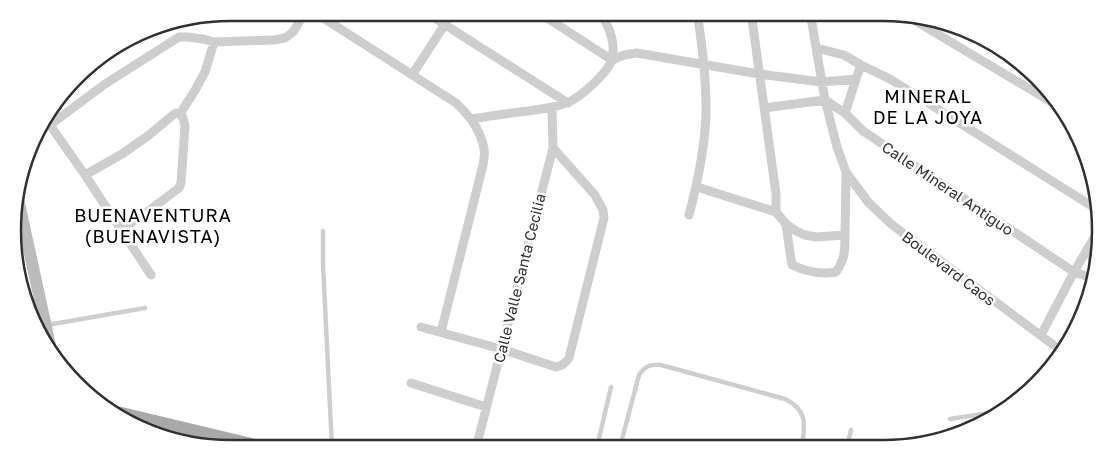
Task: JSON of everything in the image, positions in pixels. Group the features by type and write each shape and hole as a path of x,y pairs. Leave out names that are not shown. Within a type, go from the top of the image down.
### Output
{"main road":[{"path":"138,418 230,440"}],"street":[{"path":"55,117 180,37 214,42 274,40 285,38 293,32 300,21"},
{"path":"328,21 456,103 471,119 480,135 484,150 483,165 441,332"},
{"path":"439,21 568,103"},
{"path":"412,75 447,21"},
{"path":"552,21 612,60"},
{"path":"605,21 612,39 612,60"},
{"path":"689,215 704,141 706,109 704,64 698,21"},
{"path":"752,21 776,194 776,212"},
{"path":"786,224 792,265 805,272 824,274 836,272 842,263 845,251 846,172 837,147 825,100 812,21"},
{"path":"922,25 1044,97"},
{"path":"180,114 205,72 214,42"},
{"path":"816,48 844,55 890,79 1090,205"},
{"path":"471,119 568,103 580,96 591,86 612,60 624,55 637,53 759,74 822,82 856,79"},
{"path":"845,113 862,65"},
{"path":"764,108 825,100"},
{"name":"Calle Mineral Antiguo","path":"825,100 845,113 863,131 1074,272 1087,276"},
{"name":"Calle Valle Santa Cecilia","path":"478,440 553,148 552,107"},
{"path":"85,175 122,154 176,113 180,114"},
{"path":"121,229 179,188 181,184 185,126 180,114"},
{"path":"49,125 85,175 151,275"},
{"path":"421,327 556,367 563,365 569,358 604,218 603,210 596,195 553,148"},
{"name":"Boulevard Caos","path":"846,172 868,202 891,224 1056,347"},
{"path":"696,187 776,212 786,224 796,231 805,234 816,237 845,235"},
{"path":"22,217 47,332"},
{"path":"1041,335 1091,242"},
{"path":"1089,246 1090,252"},
{"path":"411,383 486,407"}],"lane":[{"path":"323,232 332,440"},
{"path":"46,325 144,308"},
{"path":"622,440 639,375 648,365 661,365 792,402 797,406 803,418 803,440"},
{"path":"599,440 612,388"},
{"path":"950,419 983,414"},
{"path":"849,440 851,430"}],"district":[{"name":"MINERAL DE LA JOYA","path":"928,106"},
{"name":"BUENAVENTURA (BUENAVISTA)","path":"153,225"}]}
